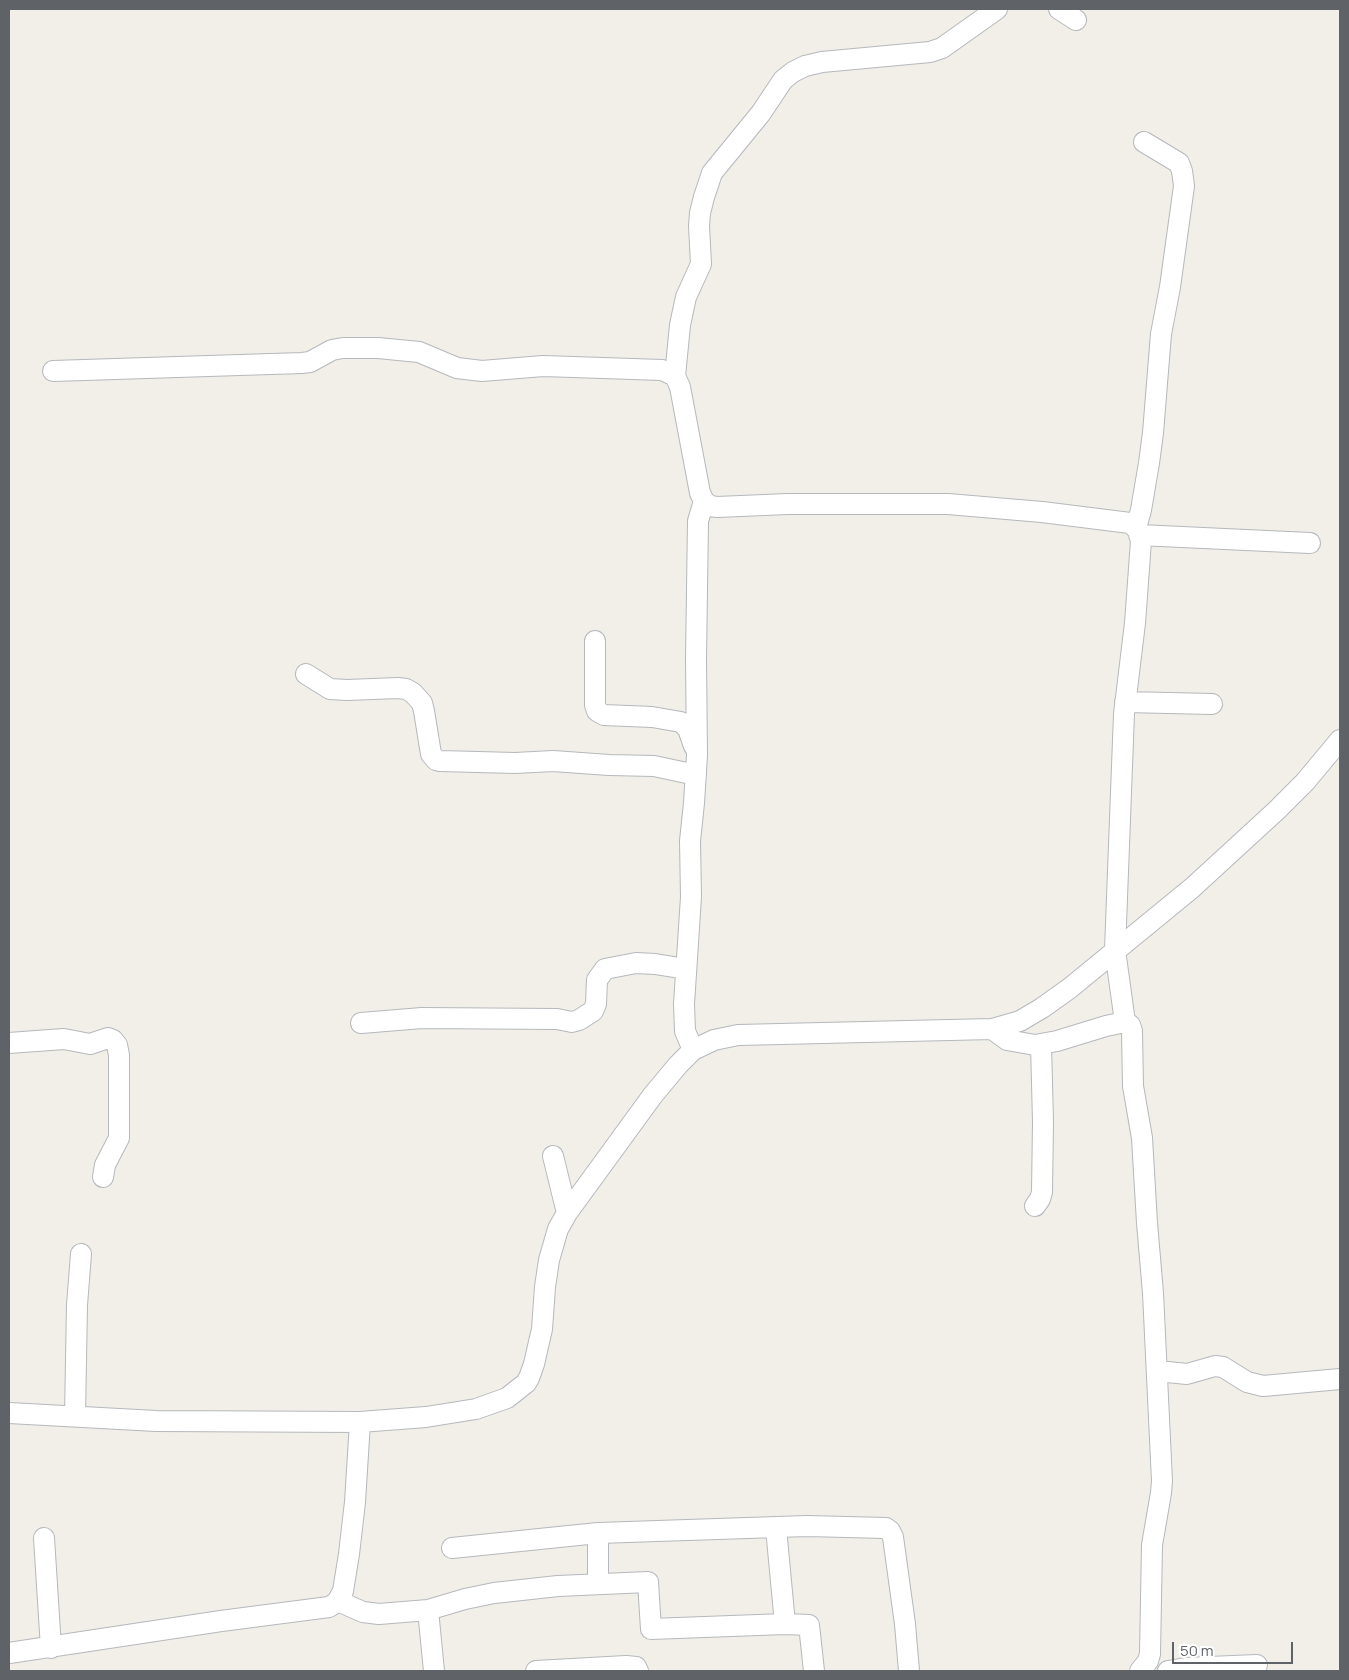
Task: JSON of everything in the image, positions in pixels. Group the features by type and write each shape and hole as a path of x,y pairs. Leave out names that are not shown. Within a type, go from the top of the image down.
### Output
{"street":[{"path":"997,9 942,48 930,52 822,62 805,66 783,80 761,113 712,173 700,214 701,264 686,297 680,325 675,376 683,397 700,493 704,501 710,506 948,504 1042,512 1130,523 1138,532 1141,541 1135,623 1125,702 1115,950 1125,1022"},
{"path":"1138,532 1150,453 1161,334 1170,287 1184,186 1179,163 1144,142"},
{"path":"53,371 302,363 310,362 332,350 343,348 378,348 420,352 466,370 482,371 553,366 662,370 675,376"},
{"path":"693,1050 685,1031 684,1004 691,897 690,841 697,755 698,521 704,501"},
{"path":"1138,532 1310,543"},
{"path":"595,641 595,705 597,711 604,715 652,717 681,722 688,729 697,755"},
{"path":"306,674 323,685 338,690 406,688 414,692 422,703 431,754 440,762 515,763 553,761 654,766 696,775"},
{"path":"1125,702 1212,704"},
{"path":"9,1413 156,1421 360,1422 426,1417 476,1409 507,1398 522,1387 529,1378 534,1364 542,1329 545,1287 558,1229 567,1213 653,1095 693,1050 714,1040 738,1035 992,1029 1020,1020 1042,1008 1070,988 1184,894 1252,834 1306,782 1340,740"},
{"path":"362,1022 422,1018 557,1019 572,1022 584,1018 593,1011 596,1004 597,980 605,968 636,963 686,969"},
{"path":"992,1029 1007,1040 1026,1044 1041,1044 1125,1022 1130,1025 1132,1031 1133,1086 1142,1138 1158,1371 1162,1481 1152,1545 1149,1669"},
{"path":"9,1043 64,1039 87,1044 108,1038 117,1045 119,1055 119,1138 105,1165 104,1177"},
{"path":"1035,1206 1042,1192 1041,1044"},
{"path":"553,1156 567,1213"},
{"path":"75,1416 77,1305 81,1254"},
{"path":"1158,1371 1187,1374 1215,1366 1223,1367 1247,1382 1263,1386 1340,1379"},
{"path":"9,1653 221,1621 329,1607 338,1601 343,1591 355,1502 360,1422"},
{"path":"452,1548 598,1533 807,1526 886,1528 893,1537 905,1624 909,1671"},
{"path":"776,1528 785,1624"},
{"path":"598,1533 598,1583"},
{"path":"44,1538 51,1648"},
{"path":"338,1601 356,1610 371,1614 428,1610 494,1593 598,1583 648,1582 651,1629 785,1624 809,1625 814,1671"},
{"path":"428,1610 434,1671"},
{"path":"1168,1671 1186,1668 1257,1665"},
{"path":"536,1671 626,1666 636,1667 638,1671"}]}
